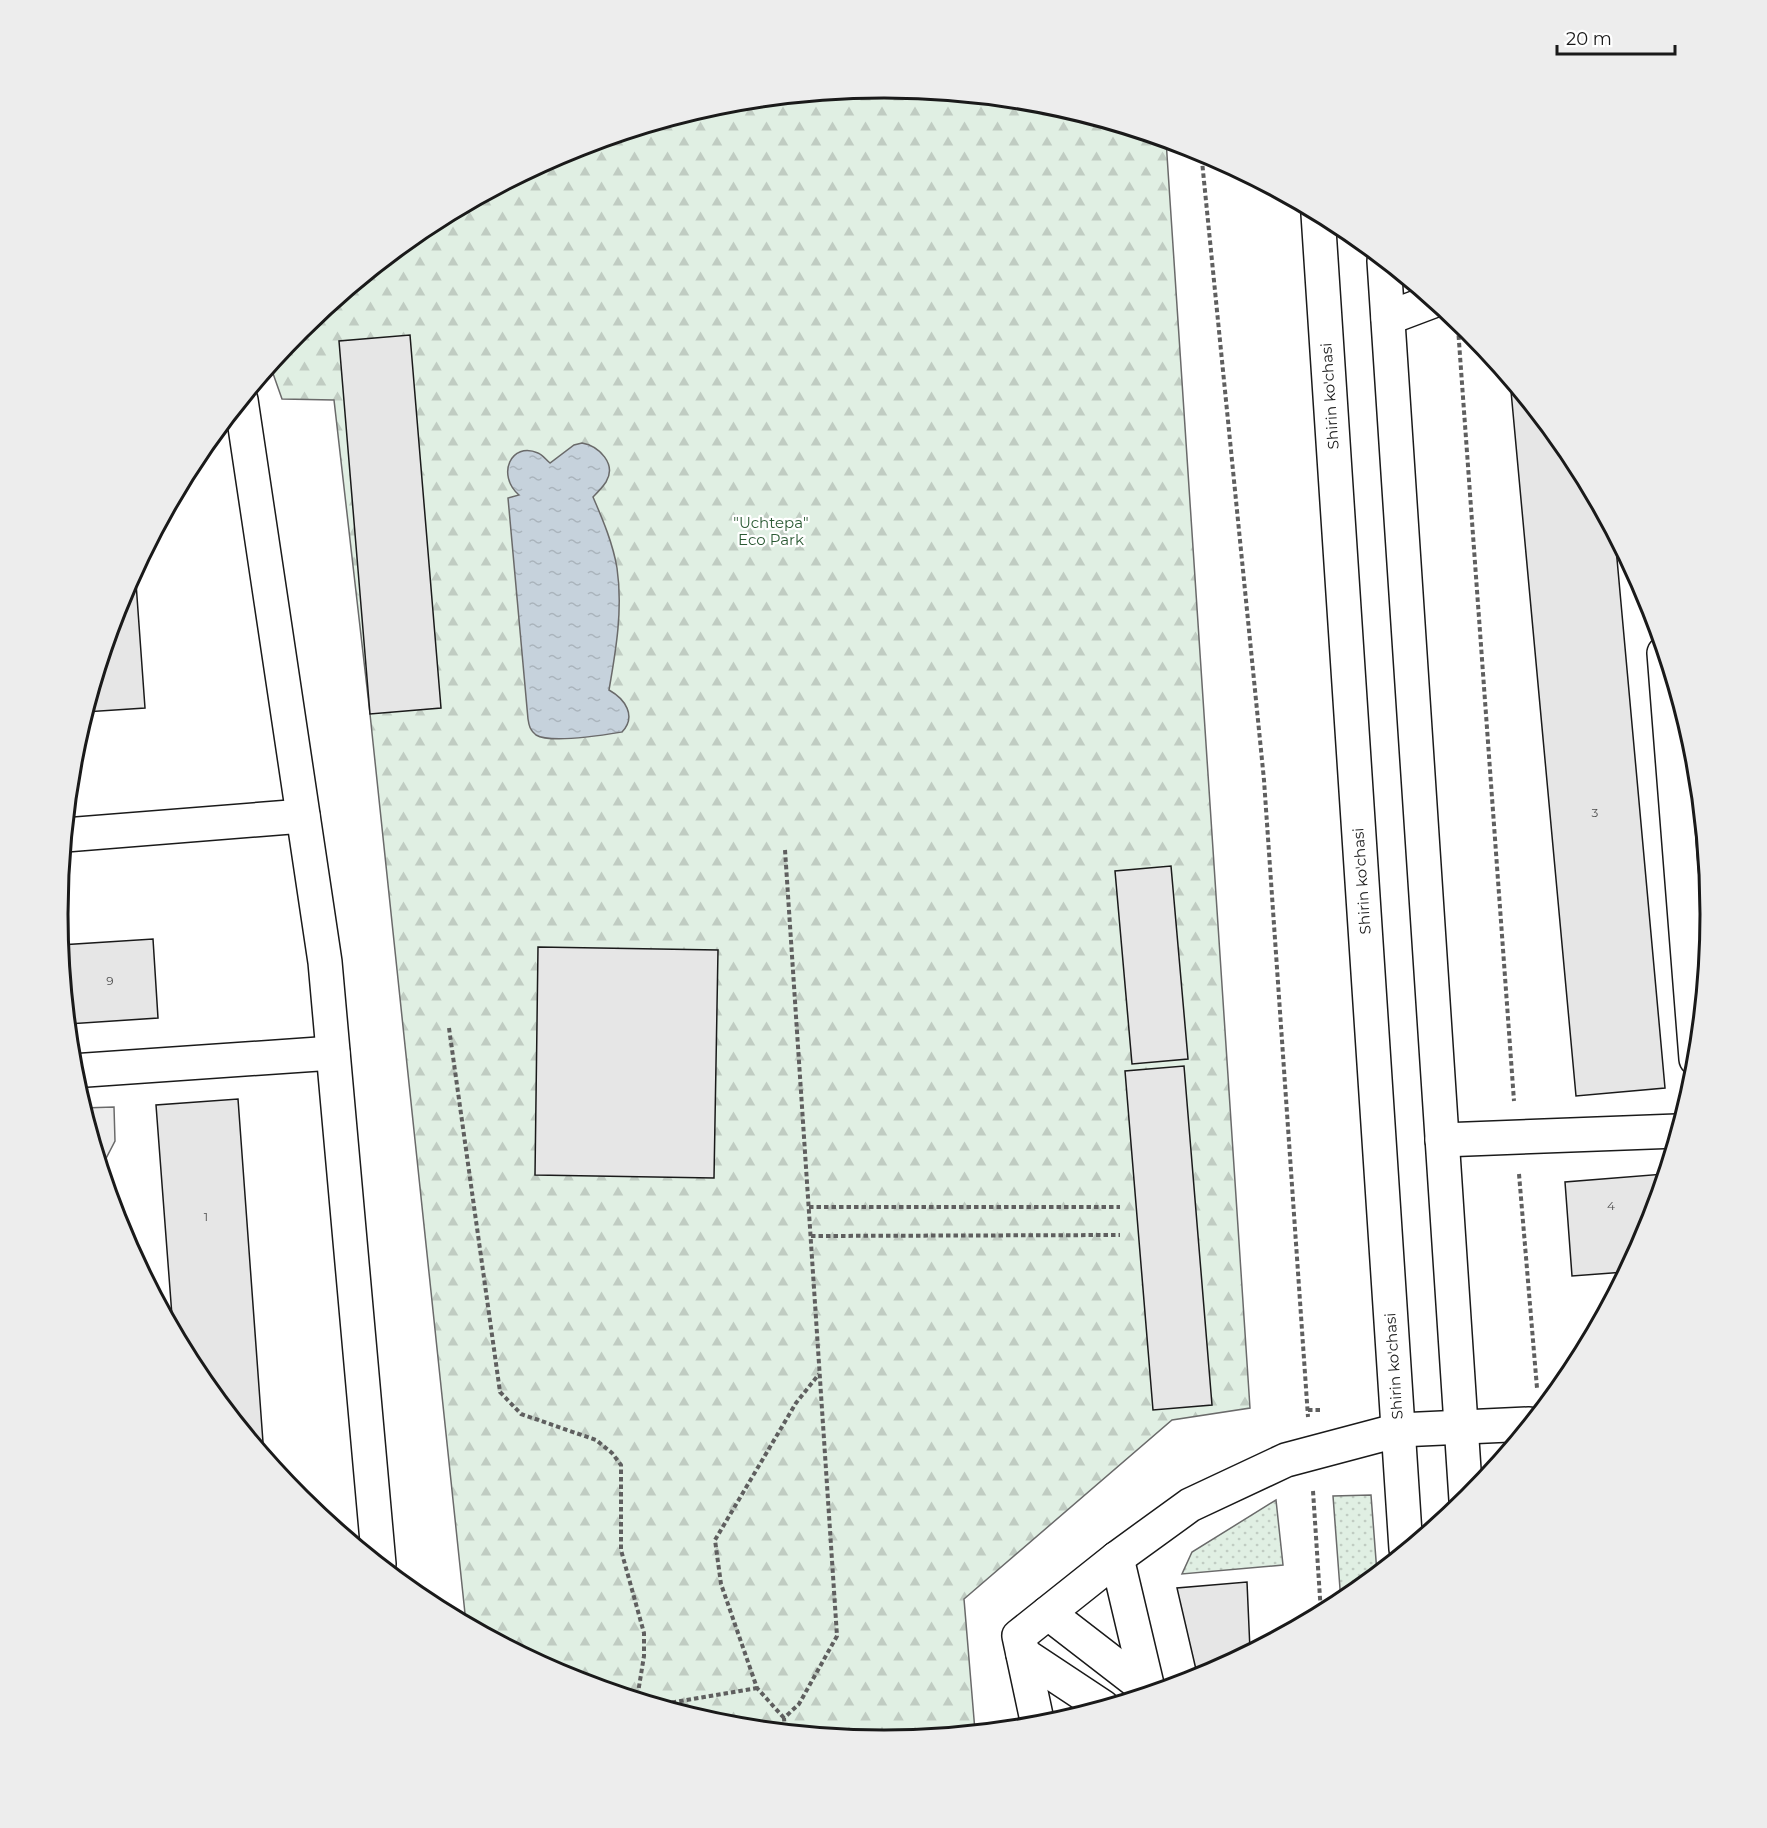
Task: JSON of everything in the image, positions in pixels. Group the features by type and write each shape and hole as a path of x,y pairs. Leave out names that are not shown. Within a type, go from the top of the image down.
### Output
{"main road":[{"name":"Shirin ko'chasi","path":"1319,224 1406,1541"},
{"path":"1385,271 1465,1486"},
{"path":"1388,318 1426,304"},
{"path":"242,409 325,962 378,1554"},
{"path":"1670,697 1689,833 1694,1006"},
{"path":"71,834 303,816"},
{"path":"83,1070 333,1053"},
{"path":"1442,1140 1670,1131"},
{"path":"1039,1715 1019,1636 1117,1558 1190,1505 1286,1460 1311,1453 1399,1430 1461,1427 1531,1410"},
{"path":"1117,1558 1148,1686"},
{"path":"1048,1613 1144,1688"},
{"path":"1023,1654 1095,1702"}],"path":[{"path":"1202,163 1264,780 1320,1603"},
{"path":"1458,335 1516,1136 1533,1408"},
{"path":"784,1718 799,1704 837,1636 785,850"},
{"path":"449,1028 500,1392 521,1414 596,1440 612,1453 621,1465 621,1550 644,1633 644,1656 638,1692"},
{"path":"809,1207 1120,1207"},
{"path":"811,1236 1120,1235"},
{"path":"784,1724 784,1718 757,1688 721,1584 715,1540 796,1403 820,1374"},
{"path":"673,1702 757,1688"}],"green space":[{"name":"\"Uchtepa\" Eco Park","path":"884,98 937,100 990,105 1043,114 1095,126 1167,149 1250,1408 1172,1420 964,1599 974,1724 884,1730 830,1728 777,1723 724,1714 621,1687 571,1668 523,1646 465,1615 370,714 334,400 282,399 273,373 345,300 430,236 476,207 571,160 621,141 672,126 777,105"},
{"path":"1371,1495 1376,1564 1340,1590 1333,1496"},
{"path":"1276,1500 1283,1565 1182,1574 1192,1552"}],"shaded area":[{"path":"114,1107 115,1141 106,1159 95,1125 91,1108"}],"water":[{"path":"582,443 600,452 608,463 609,475 606,482 593,497 613,550 619,583 618,629 609,690 624,703 629,720 622,732 578,738 543,738 531,730 528,721 508,498 519,495 508,478 508,470 514,456 520,452 538,453 550,463 574,445"}],"building":[{"path":"410,335 441,708 370,714 339,341"},
{"path":"1511,393 1562,461 1590,506 1617,557 1665,1088 1576,1096"},
{"path":"136,588 145,708 93,711 111,652"},
{"path":"1171,866 1188,1059 1132,1064 1115,871"},
{"path":"153,939 158,1018 74,1024 69,944"},
{"path":"538,947 718,950 714,1178 535,1175"},
{"path":"1184,1066 1212,1405 1153,1410 1125,1071"},
{"path":"238,1099 263,1444 236,1411 205,1367 172,1312 156,1105"},
{"path":"1656,1175 1616,1273 1572,1276 1565,1182"},
{"path":"1247,1582 1250,1643 1196,1668 1177,1588"}]}
